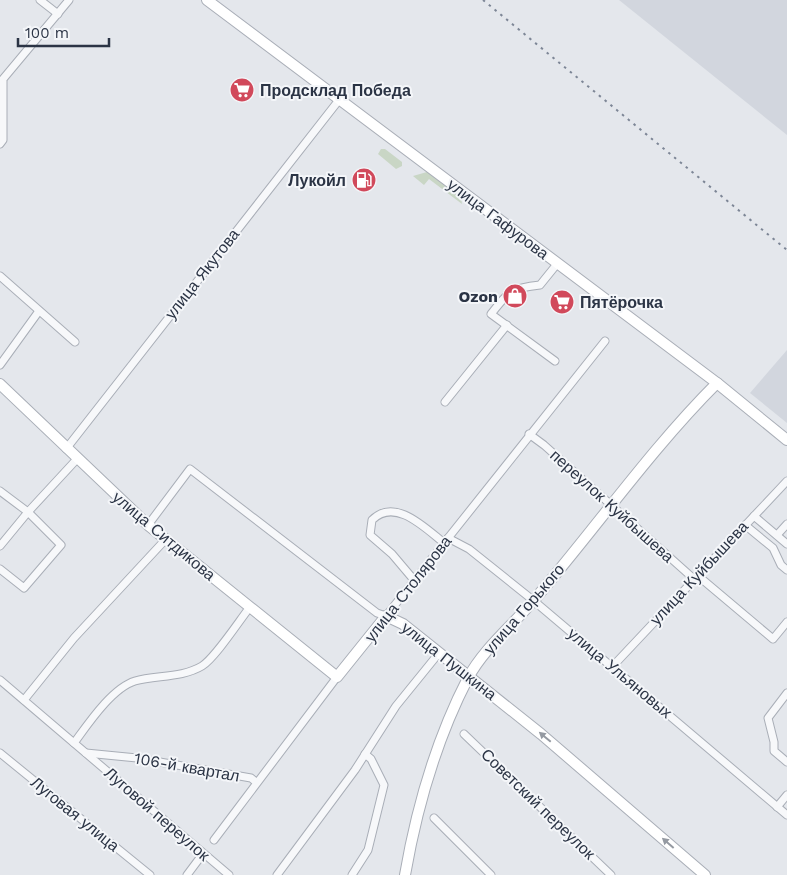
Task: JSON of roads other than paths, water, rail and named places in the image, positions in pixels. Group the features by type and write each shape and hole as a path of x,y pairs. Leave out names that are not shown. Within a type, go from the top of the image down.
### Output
{"main road":[{"name":"улица Гафурова","path":"207,0 717,382 787,440"},
{"name":"улица Горького","path":"405,875 415,820 426,777 469,676 492,645 534,601 610,504 717,382"},
{"name":"улица Ситдикова","path":"0,384 66,449 148,525 337,677"},
{"name":"улица Пушкина","path":"386,616 403,624 541,734 705,875"},
{"name":"улица Столярова","path":"337,677 386,616"}],"street":[{"path":"40,0 58,14"},
{"path":"0,144 3,140 2,78 69,0"},
{"name":"улица Якутова","path":"66,449 339,100"},
{"path":"556,361 491,314 505,296 517,288 540,285 557,264"},
{"path":"0,276 75,342"},
{"path":"0,365 39,310"},
{"path":"444,402 507,325"},
{"name":"улица Столярова","path":"386,616 529,434 605,341"},
{"name":"переулок Куйбышева","path":"529,434 696,577 773,640 787,622"},
{"path":"0,546 28,512 77,459"},
{"name":"улица Пушкина","path":"148,525 190,469 377,613 386,616"},
{"name":"улица Куйбышева","path":"612,666 787,481"},
{"path":"0,491 28,512 61,545 24,588 0,568"},
{"name":"улица Ульяновых","path":"414,580 392,554 370,535 372,520 387,511 400,512 446,540 469,549 612,666 787,815"},
{"path":"754,516 787,544"},
{"path":"777,535 787,524"},
{"path":"745,525 773,548 781,565 787,570"},
{"path":"24,700 74,638 166,539"},
{"path":"74,743 96,714 120,690 134,682 191,671 203,665 250,607"},
{"path":"277,875 365,754 396,706 439,653"},
{"name":"улица Столярова","path":"214,840 337,677"},
{"name":"Луговой переулок","path":"0,680 202,855 228,875"},
{"path":"787,693 768,718 774,742 774,751 787,762"},
{"name":"Советский переулок","path":"464,734 612,875"},
{"name":"106-й квартал","path":"86,753 184,765 251,778 256,782"},
{"name":"Луговая улица","path":"0,754 150,875"},
{"path":"352,875 368,850 384,785 371,760 365,754"},
{"path":"777,807 787,795"},
{"path":"434,818 491,875"},
{"path":"187,875 202,855"}],"railway":[{"path":"483,0 787,250"}],"place":[{"name":"Продсклад Победа","path":"242,90"},
{"name":"Лукойл","path":"364,180"},
{"name":"Ozon","path":"515,296"},
{"name":"Пятёрочка","path":"562,302"}]}
